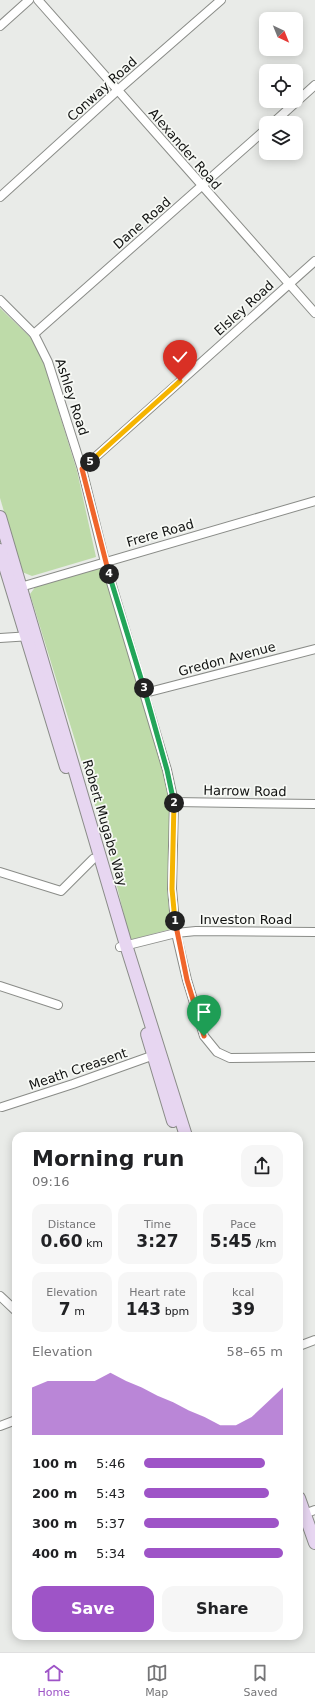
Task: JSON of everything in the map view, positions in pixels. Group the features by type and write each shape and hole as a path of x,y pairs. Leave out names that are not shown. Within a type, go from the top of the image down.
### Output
{"main road":[{"name":"Robert Mugabe Way","path":"0,516 16,588 123,946 157,1054 185,1132"},
{"name":"Robert Mugabe Way","path":"0,550 16,588"},
{"name":"Robert Mugabe Way","path":"31,636 93,859 123,946"},
{"name":"Robert Mugabe Way","path":"157,1054 177,1132"},
{"path":"303,1503 310,1512 315,1543"}],"street":[{"path":"0,26 29,0"},
{"name":"Alexander Road","path":"38,0 119,89 202,186 315,313"},
{"name":"Conway Road","path":"0,197 119,89 221,0"},
{"path":"281,116 315,85"},
{"name":"Dane Road","path":"34,334 259,135"},
{"name":"Elsley Road","path":"82,469 315,261"},
{"name":"Ashley Road","path":"0,300 34,334 48,362 82,469 105,562 145,693 174,802 172,889 176,933 187,980 204,1036 217,1052 230,1058 315,1057"},
{"name":"Frere Road","path":"16,588 315,501"},
{"path":"0,638 31,636"},
{"name":"Gredon Avenue","path":"145,693 315,649"},
{"name":"Harrow Road","path":"174,802 315,804"},
{"path":"0,872 61,891 93,859"},
{"name":"Investon Road","path":"123,946 176,933 196,931 315,932"},
{"path":"0,986 58,1005"},
{"name":"Meath Creasent","path":"1,1109 157,1054"},
{"path":"0,1296 12,1308"},
{"path":"303,1344 315,1340"},
{"path":"0,1426 12,1422"}],"green space":[{"path":"0,308 30,337 39,350 77,471 96,557 32,576 22,572 0,498"},
{"path":"101,567 105,573 164,771 170,803 167,889 171,929 130,940 106,841 30,594 36,586"}],"route":[{"path":"180,381 82,469 105,562 145,693 167,770 174,802 172,889 176,933 187,980 204,1036"}]}
